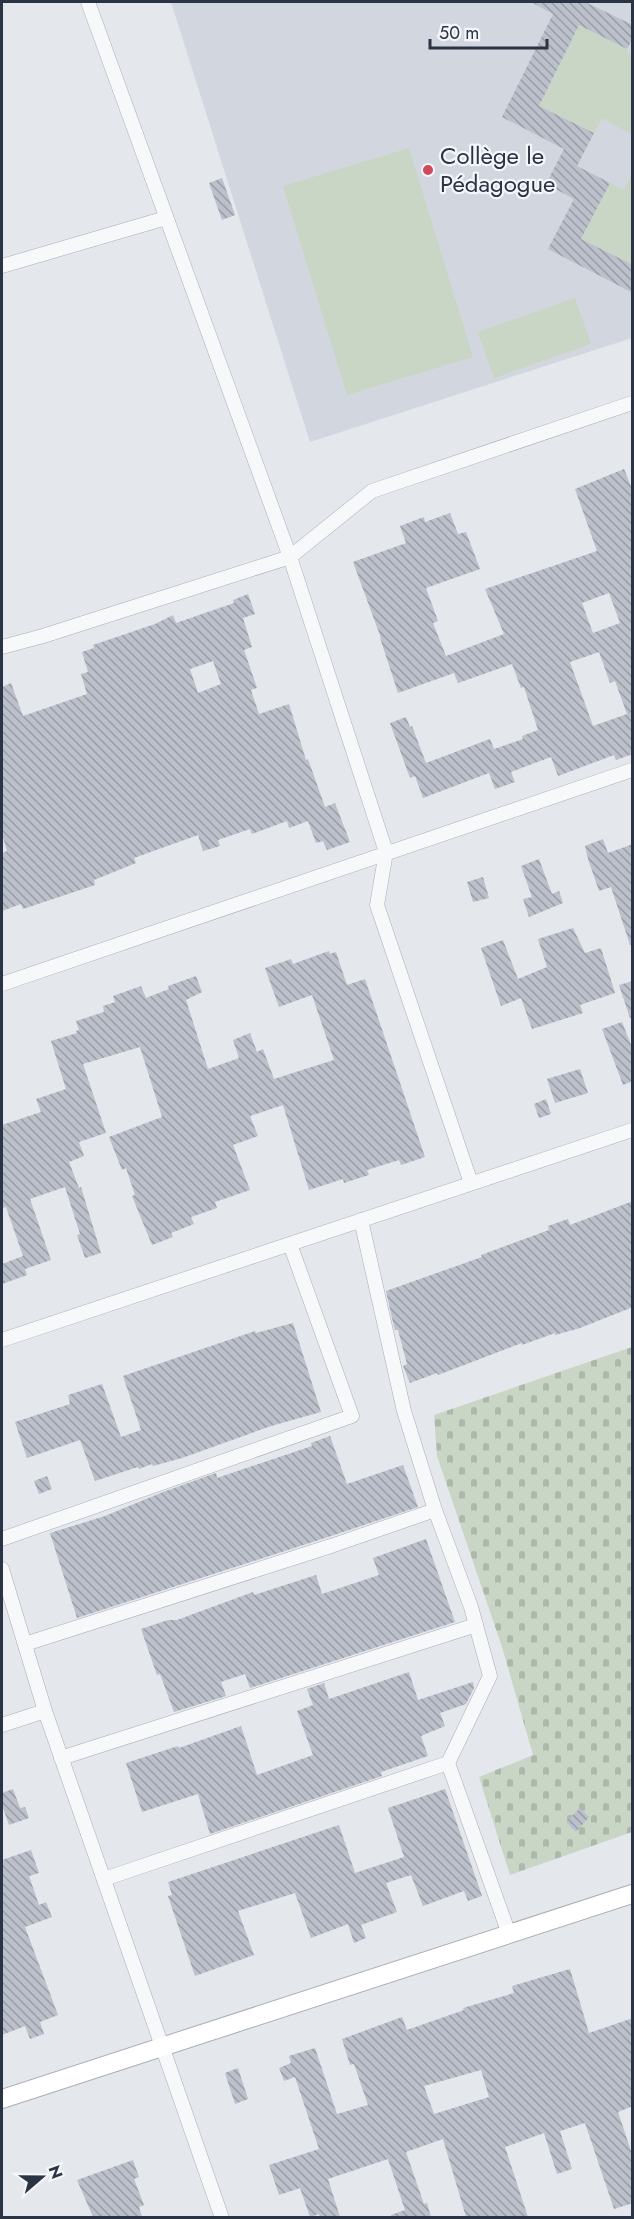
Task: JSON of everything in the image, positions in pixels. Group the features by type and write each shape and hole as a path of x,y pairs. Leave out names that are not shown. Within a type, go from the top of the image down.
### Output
{"street":[{"path":"87,2 290,557 386,852 377,905 471,1183"},
{"path":"2,266 166,218"},
{"path":"2,647 290,557 372,491 633,403"},
{"path":"2,984 633,770"},
{"path":"2,1340 633,1130"},
{"path":"361,1220 404,1411 435,1510 471,1607 490,1676 448,1763 508,1934"},
{"path":"2,1539 352,1416 290,1244"},
{"path":"25,1644 331,1546 435,1510"},
{"path":"2,1569 45,1711 222,2217"},
{"path":"61,1758 476,1625"},
{"path":"2,1725 45,1711"},
{"path":"104,1880 448,1763"},
{"path":"2,2099 633,1894"}],"shaded area":[{"name":"Collège le Pédagogue","path":"171,2 632,2 632,338 310,442"}],"green space":[{"path":"579,25 627,49 632,58 632,135 602,118 594,133 539,106"},
{"path":"409,148 473,357 347,395 283,186"},
{"path":"632,175 632,265 581,239 610,183 624,190"},
{"path":"575,298 591,344 494,378 478,332"},
{"path":"632,1347 632,1832 510,1875 479,1777 533,1755 502,1647 437,1456 434,1415"}],"building":[{"path":"531,2 585,2 633,25 633,38 627,49 579,25 539,106 594,133 577,166 610,183 581,239 633,265 633,293 548,249 574,199 546,184 564,149 502,117 553,14"},
{"path":"222,178 235,215 222,220 209,183"},
{"path":"624,469 633,491 633,754 616,760 614,755 558,776 551,757 511,772 515,782 495,789 489,773 423,798 415,776 410,778 390,723 406,717 410,727 412,726 426,763 490,739 494,749 523,739 522,736 538,730 524,687 521,688 512,664 458,683 454,673 398,693 353,562 406,543 400,526 424,517 425,522 450,513 458,534 466,532 480,569 426,588 438,621 433,623 446,656 504,634 485,589 597,551 575,489","holes":["609,593 620,623 593,633 582,603","599,652 610,683 615,681 627,714 593,726 570,662"]},
{"path":"248,594 255,614 243,618 252,647 244,650 257,688 251,690 259,714 289,704 306,760 308,759 325,807 335,803 350,842 327,850 323,841 316,843 308,821 289,828 287,821 252,834 250,829 218,840 220,846 203,851 198,835 134,858 136,863 94,880 95,885 23,909 21,904 2,911 2,853 7,851 2,834 2,687 11,683 23,716 87,694 81,674 88,672 82,652 94,648 93,645 155,624 173,615 176,623 234,603 233,600","holes":["213,661 221,684 198,693 190,669"]},
{"path":"603,839 608,853 633,844 633,945 630,945 611,887 599,891 588,859 585,846"},
{"path":"539,859 552,894 559,891 563,903 529,917 523,899 532,897 521,866"},
{"path":"483,877 489,898 473,902 467,882"},
{"path":"573,928 585,953 601,948 615,993 580,1005 583,1013 532,1029 521,998 501,1006 481,948 503,940 518,979 547,967 538,939"},
{"path":"329,951 330,954 336,952 347,985 365,979 425,1157 401,1165 399,1160 367,1170 369,1175 344,1183 343,1179 309,1190 283,1105 250,1116 258,1136 233,1145 250,1190 215,1202 217,1208 191,1217 194,1224 171,1233 173,1237 152,1245 132,1196 135,1195 126,1168 122,1170 109,1137 162,1117 140,1047 83,1064 106,1133 79,1142 84,1156 69,1162 79,1188 81,1187 101,1253 85,1258 65,1187 30,1199 51,1260 25,1269 27,1275 2,1284 2,1264 23,1256 6,1207 2,1208 2,1125 41,1112 36,1099 66,1089 51,1041 77,1033 76,1031 79,1030 76,1021 104,1012 103,1006 115,1002 113,996 141,986 146,998 169,989 168,986 196,976 202,992 186,1000 208,1069 239,1058 233,1040 250,1033 257,1052 263,1049 274,1079 334,1060 312,995 279,1007 265,968 291,959 293,964"},
{"path":"633,981 633,1018 630,1018 619,985"},
{"path":"622,1022 633,1050 633,1081 623,1085 602,1029"},
{"path":"580,1069 588,1093 555,1103 547,1079"},
{"path":"546,1099 551,1114 539,1118 534,1104"},
{"path":"633,1201 633,1307 580,1328 555,1335 555,1333 522,1345 522,1343 438,1375 437,1373 410,1383 403,1366 407,1364 398,1330 394,1327 386,1291 482,1257 481,1255 549,1230 548,1226 568,1219 570,1225"},
{"path":"293,1323 321,1412 271,1426 182,1458 139,1469 138,1467 95,1481 80,1440 27,1458 15,1422 70,1404 68,1395 102,1384 121,1437 141,1430 123,1376 255,1331 256,1333"},
{"path":"330,1436 347,1484 403,1465 418,1507 77,1618 50,1533 105,1516 216,1473 217,1478 312,1446 311,1443"},
{"path":"47,1476 52,1489 39,1494 34,1481"},
{"path":"426,1539 455,1622 250,1688 245,1674 221,1682 226,1696 174,1712 160,1674 157,1675 141,1629 168,1620 177,1620 253,1592 254,1595 316,1575 322,1594 379,1575 373,1558"},
{"path":"409,1672 418,1700 473,1682 474,1688 466,1704 440,1713 445,1726 421,1736 428,1756 381,1772 382,1776 210,1834 198,1794 142,1812 126,1763 178,1746 179,1748 241,1726 257,1775 313,1755 297,1711 313,1705 307,1689 324,1683 329,1699"},
{"path":"13,1789 20,1808 25,1807 29,1818 9,1825 2,1805 2,1793"},
{"path":"445,1789 482,1896 468,1901 464,1891 423,1906 411,1875 386,1883 397,1912 361,1925 366,1938 354,1943 348,1924 311,1938 295,1893 238,1911 254,1955 195,1976 168,1896 172,1895 168,1882 339,1825 355,1873 404,1857 388,1808"},
{"path":"580,1808 589,1817 576,1832 566,1822"},
{"path":"31,1850 39,1873 29,1876 39,1905 46,1902 52,1917 25,1927 58,2015 40,2022 44,2034 30,2039 25,2026 2,2035 2,1860"},
{"path":"570,1969 589,2033 633,2018 633,2106 618,2112 633,2157 633,2203 614,2209 585,2123 560,2131 572,2169 557,2174 544,2133 505,2147 528,2217 466,2217 443,2139 406,2152 424,2204 427,2203 431,2217 391,2217 405,2210 388,2159 328,2179 340,2217 320,2217 319,2214 310,2217 300,2188 279,2195 269,2165 319,2149 295,2077 284,2081 279,2068 291,2063 289,2056 315,2048 337,2114 368,2105 354,2064 350,2065 342,2039 402,2017 407,2030 464,2010 463,2008 514,1993 512,1986","holes":["481,2070 489,2097 434,2114 424,2086"]},
{"path":"238,2068 248,2099 235,2104 225,2073"},
{"path":"133,2160 139,2177 134,2179 144,2205 139,2207 142,2217 93,2217 77,2180"}],"place":[{"name":"Collège le Pédagogue","path":"428,170"}]}
